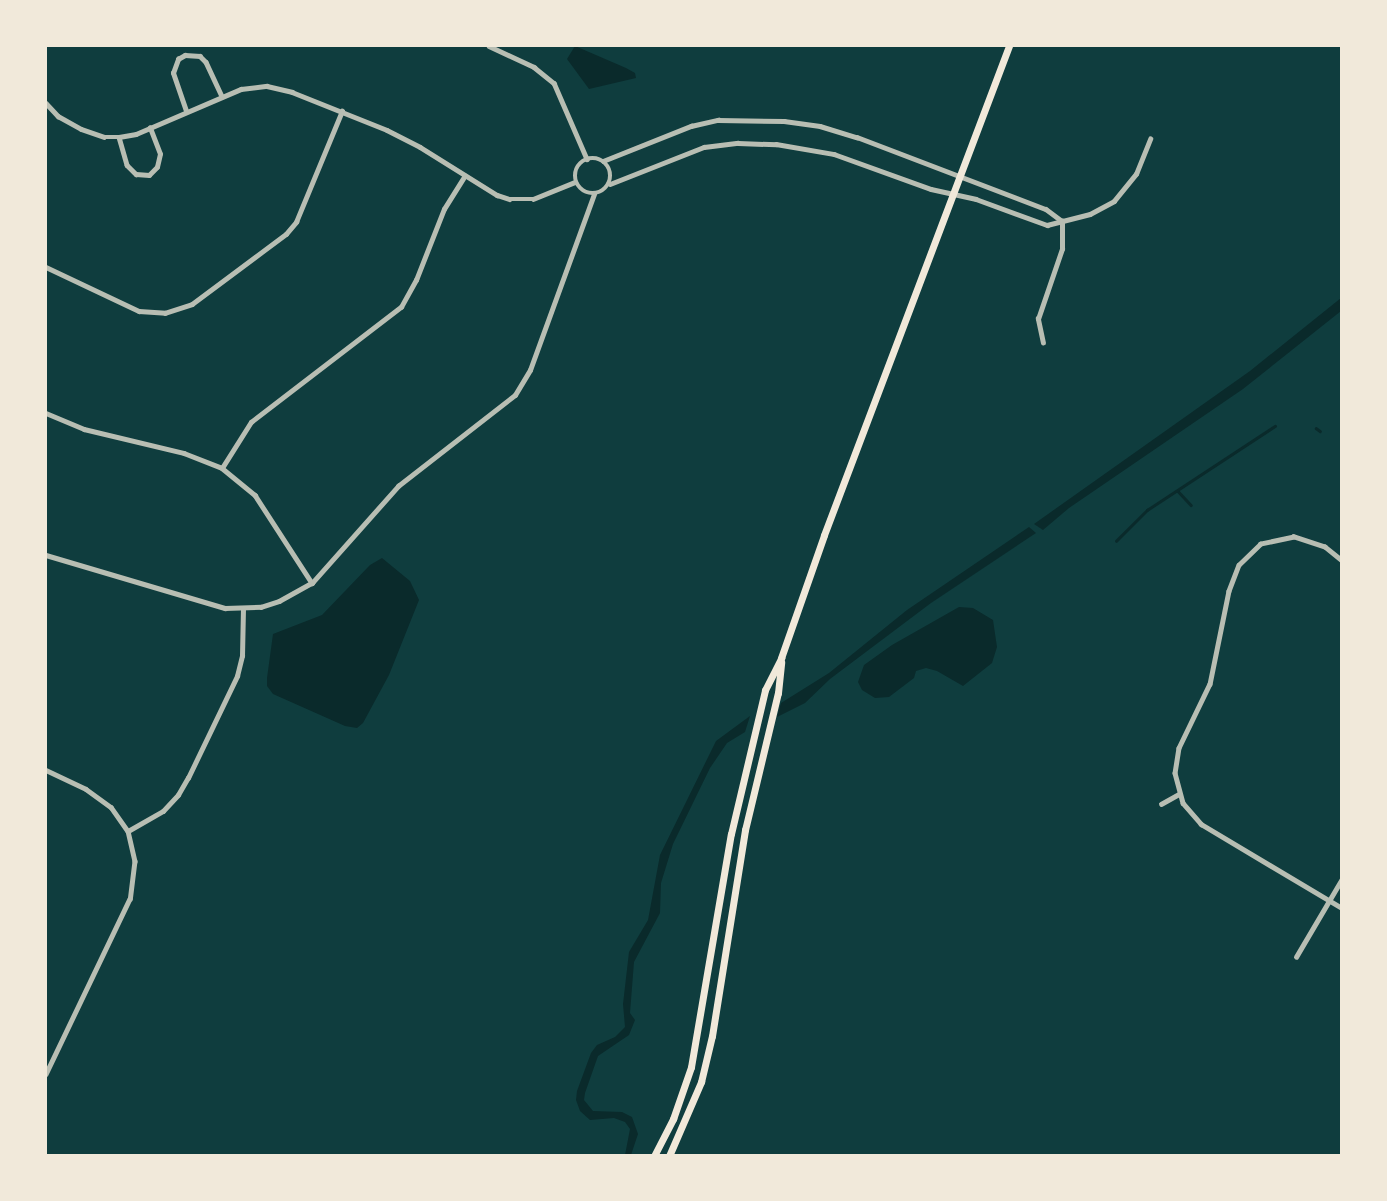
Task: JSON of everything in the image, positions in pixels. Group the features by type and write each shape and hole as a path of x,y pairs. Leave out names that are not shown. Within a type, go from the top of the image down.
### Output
{"main road":[{"path":"654,1156 674,1119 691,1067 744,772 765,690 781,658 951,195 1009,46"},
{"path":"669,1156 701,1082 712,1036 745,830 778,693 781,658"}],"street":[{"path":"489,46 534,68 554,83 587,159"},
{"path":"187,111 173,74 178,59 183,55 193,54 206,62 222,97"},
{"path":"46,103 58,116 82,130 104,137 119,137 150,128 241,89 267,86 342,111 415,144 497,195 522,200 543,196 575,182"},
{"path":"46,267 141,312 167,312 192,304 286,234 296,222 342,111"},
{"path":"575,182 578,166 587,159 603,161 691,126 718,120 770,120 820,126 1046,209 1062,221"},
{"path":"119,137 127,165 136,174 145,176 153,173 160,159 160,149 150,128"},
{"path":"46,555 206,605 243,609 279,601 312,583 398,486 515,395 530,370 594,194 610,184 705,147 754,143 794,146 834,154 951,195 976,199 1047,225 1102,208 1126,189 1136,174 1150,139"},
{"path":"603,161 609,167 610,184"},
{"path":"222,468 251,422 401,307 416,279 444,208 465,176"},
{"path":"575,182 585,192 594,194"},
{"path":"1043,343 1038,318 1062,249 1062,221"},
{"path":"46,413 84,429 184,453 222,468 255,495 312,583"},
{"path":"1342,561 1325,547 1294,537 1261,544 1239,565 1229,591 1210,684 1178,752 1175,773 1179,794 1188,811 1201,824 1342,908"},
{"path":"128,831 163,811 178,795 188,778 237,676 242,656 243,609"},
{"path":"46,770 100,798 128,831 135,861 130,899 46,1074"},
{"path":"1161,804 1179,794"},
{"path":"1296,957 1342,878"}],"water":[{"path":"575,46 626,68 635,73 636,78 589,89 567,59"},
{"path":"1341,298 1341,311 1243,389 1069,508 1043,530 1034,524 1250,371"},
{"path":"1029,527 1036,533 931,603 830,679 805,703 777,717 781,703 829,673 907,610"},
{"path":"382,558 410,581 419,600 389,675 363,723 357,728 345,726 273,694 267,686 267,678 273,634 322,615 370,565"},
{"path":"959,607 973,608 993,620 997,647 992,663 963,686 937,671 926,668 916,671 914,678 889,697 875,698 862,690 858,682 864,665 892,645"},
{"path":"750,716 745,732 727,743 710,768 673,844 661,883 660,913 634,962 630,1013 635,1020 629,1035 598,1056 585,1093 584,1100 593,1111 622,1112 632,1117 638,1134 631,1155 625,1155 630,1129 625,1122 614,1118 590,1120 580,1111 576,1100 577,1091 591,1053 597,1045 615,1037 625,1027 623,1004 629,952 648,920 660,855 716,741"}],"waterway":[{"path":"1116,541 1147,510 1275,426"},
{"path":"1316,428 1320,431"},
{"path":"1178,491 1191,505"}]}
